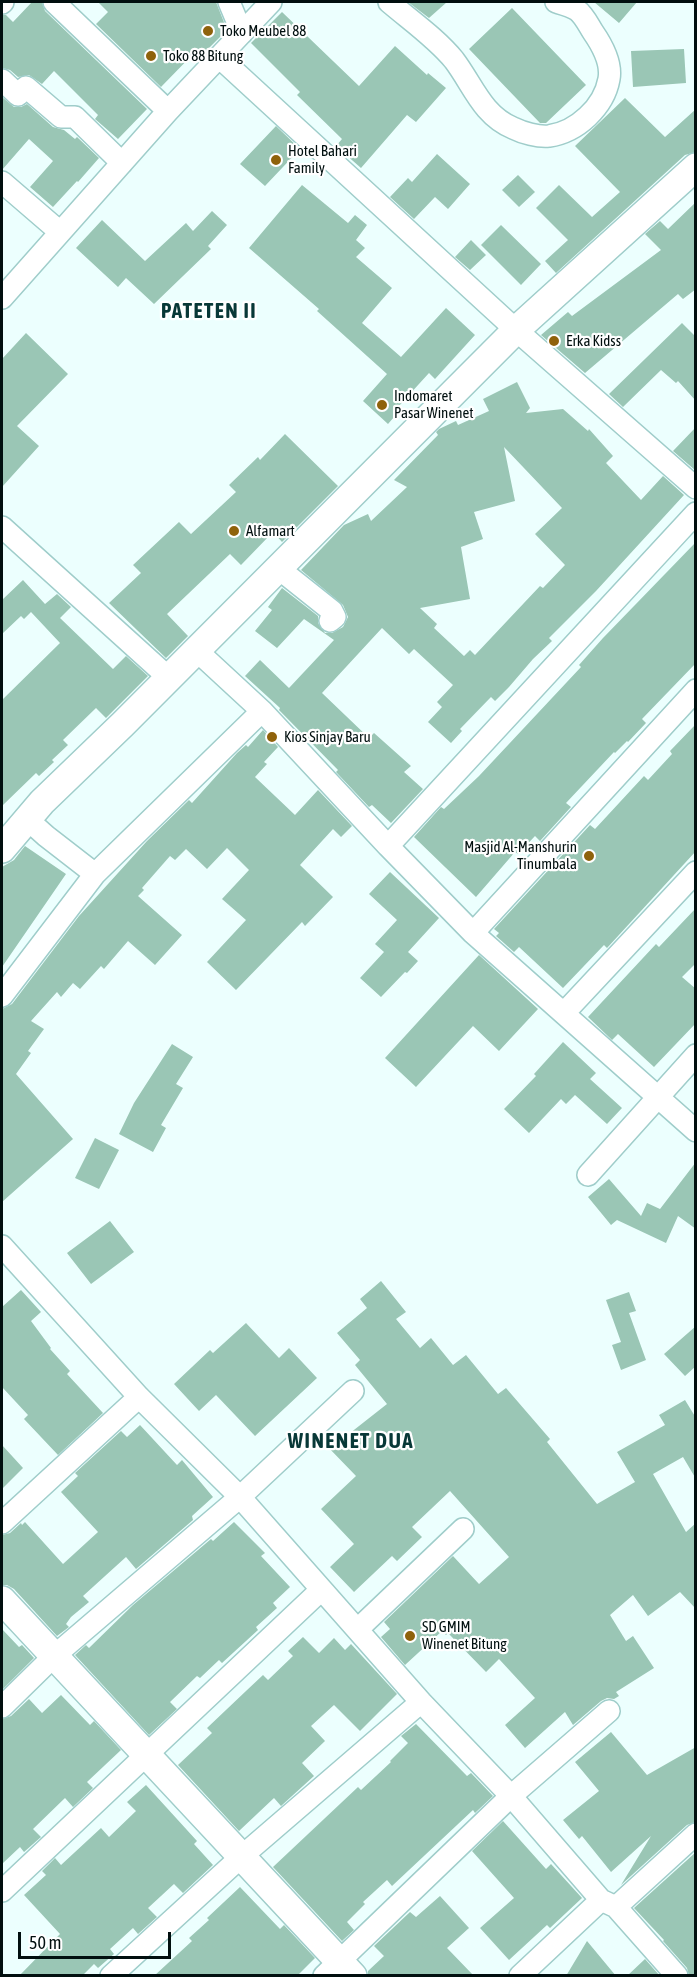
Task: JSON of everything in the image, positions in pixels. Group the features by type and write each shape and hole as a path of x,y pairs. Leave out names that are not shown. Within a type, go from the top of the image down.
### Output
{"street":[{"path":"54,2 168,111"},
{"path":"229,2 242,33"},
{"path":"2,298 168,111 272,2"},
{"path":"389,2 454,61 485,108 496,119 513,128 548,136 569,130 587,118 602,97 609,78 603,47 579,11 556,2"},
{"path":"219,57 516,330 696,489"},
{"path":"2,80 18,95 26,87 62,117 75,117 122,163"},
{"path":"2,849 27,819 516,330 696,167"},
{"path":"2,182 60,232"},
{"path":"388,846 696,513"},
{"path":"2,526 169,678"},
{"path":"278,568 332,611 334,617 330,621"},
{"path":"196,650 262,711 473,933 696,1131"},
{"path":"473,933 696,690"},
{"path":"2,996 95,874 262,711"},
{"path":"27,819 95,874"},
{"path":"564,1013 696,872"},
{"path":"588,1175 696,1055"},
{"path":"2,1246 139,1397 240,1497 421,1702 677,1976"},
{"path":"2,1707 53,1657 240,1497 353,1391"},
{"path":"2,1523 139,1397"},
{"path":"358,1629 463,1529"},
{"path":"2,1891 321,1590"},
{"path":"2,1600 241,1857 339,1971 511,1796 609,1711"},
{"path":"111,1976 241,1857 421,1702"},
{"path":"520,1976 696,1834"}],"building":[{"path":"32,2 42,2 45,11 147,109 118,139 95,119 98,115 54,71 42,84 29,75 18,77 10,70 2,68 2,15 6,15 13,22"},
{"path":"98,2 216,2 227,30 203,54 198,49 161,87 96,24 108,12"},
{"path":"408,2 447,2 429,18"},
{"path":"594,2 637,2 619,23"},
{"path":"512,8 586,85 546,123 540,123 469,49"},
{"path":"282,12 359,86 395,46 427,75 428,73 446,88 416,122 407,115 361,168 336,146 342,139 297,95 300,92 251,43"},
{"path":"684,49 686,83 633,87 631,51"},
{"path":"2,97 14,107 27,104 53,127 64,130 75,139 77,137 99,158 53,207 30,187 53,161 29,139 2,170"},
{"path":"625,98 665,137 696,109 696,152 685,155 556,273 545,261 568,240 536,208 559,185 592,217 620,192 575,146"},
{"name":"Hotel Bahari Family","path":"276,126 300,149 265,186 240,164"},
{"path":"437,154 470,184 448,209 435,197 414,219 390,197 408,178 412,182"},
{"path":"518,175 535,192 519,207 502,190"},
{"path":"302,185 348,223 355,215 367,225 356,240 365,248 356,257 392,288 362,323 401,357 446,308 475,335 435,379 429,373 398,407 401,409 388,424 363,401 387,374 317,311 319,309 249,248"},
{"path":"696,202 696,289 683,299 678,294 585,373 541,335 568,312 572,316 661,250 645,234 660,221 668,229"},
{"path":"212,211 227,225 208,246 211,249 154,304 126,278 118,287 76,248 102,220 145,261 186,223 193,231"},
{"path":"501,225 541,264 521,285 481,245"},
{"path":"471,240 486,255 470,270 455,257"},
{"path":"682,323 696,337 696,401 678,381 676,383 661,370 623,407 609,394"},
{"path":"26,333 68,374 17,426 39,446 2,487 2,359"},
{"path":"517,382 530,408 526,413 563,409 588,431 589,429 613,456 606,463 641,500 663,476 684,495 596,591 549,638 552,641 509,687 495,701 491,697 460,729 462,731 451,743 428,722 442,707 437,702 453,685 414,649 409,654 382,628 322,693 369,738 374,733 411,766 404,772 423,789 391,823 372,805 369,807 336,772 338,770 279,710 280,708 245,676 260,660 289,688 334,640 304,619 277,648 255,631 272,610 268,607 282,588 318,616 318,623 325,633 332,633 343,627 348,617 343,605 301,570 344,525 368,514 371,521 407,487 394,480 438,435 436,432 439,429 456,421 458,425 489,411 483,399","holes":["504,447 562,508 535,534 565,565 543,588 540,586 475,655 470,650 464,656 434,628 437,624 420,608 470,599 461,547 483,539 474,512 515,501"]},
{"path":"696,427 696,471 673,451"},
{"path":"285,434 338,486 282,542 273,532 241,565 230,554 167,614 188,636 166,658 109,603 141,573 133,565 179,522 191,534 236,492 229,485 258,457 260,460"},
{"path":"696,542 696,663 642,719 646,723 628,742 614,752 566,803 571,807 540,841 535,836 518,854 515,852 476,897 414,837 441,807 444,809 479,776 581,667 579,665 603,638"},
{"path":"23,580 45,604 57,594 71,607 60,618 113,669 126,656 148,676 106,718 96,708 63,740 68,745 52,760 54,762 39,776 36,773 2,806 2,700 60,643 31,612 24,619 21,616 2,634 2,600"},
{"path":"696,724 696,851 607,948 604,945 563,988 519,947 514,952 496,936 499,933 494,929 590,825 595,829 644,776 648,780 672,754 670,751"},
{"path":"263,730 278,747 264,762 267,764 255,777 295,815 318,790 352,826 341,837 333,829 300,865 333,897 305,926 302,922 236,990 207,962 246,920 222,899 249,870 227,848 207,869 186,849 175,860 170,856 142,888 144,890 138,896 182,935 155,965 128,941 104,969 101,966 80,989 73,983 61,997 57,992 31,1021 44,1029 28,1051 31,1053 16,1074 73,1139 2,1202 2,1009 12,1004 79,916 147,841 189,800 192,803 237,753 246,745 248,747"},
{"path":"25,846 66,874 2,967 2,867 14,860"},
{"path":"390,872 439,918 408,952 418,961 381,997 360,978 384,952 375,944 397,920 369,894"},
{"path":"696,908 696,963 682,977 696,989 696,1023 654,1067 618,1034 612,1040 588,1017 656,944 659,947"},
{"path":"479,955 538,1009 499,1051 473,1026 416,1087 385,1058"},
{"path":"563,1042 596,1073 590,1079 622,1108 607,1124 575,1095 566,1104 561,1099 529,1133 504,1109 536,1076 534,1074"},
{"path":"172,1044 193,1057 176,1084 183,1088 161,1125 166,1128 153,1152 119,1134 134,1103"},
{"path":"95,1138 119,1150 99,1189 75,1178"},
{"path":"696,1162 696,1229 678,1216 666,1243 617,1220 611,1225 588,1197 609,1179 641,1216 647,1203 660,1209"},
{"path":"110,1221 134,1252 91,1284 67,1253"},
{"path":"381,1281 406,1312 396,1319 420,1348 431,1338 453,1365 466,1355 498,1394 506,1388 550,1439 547,1442 597,1504 635,1482 617,1452 665,1425 659,1415 685,1400 696,1418 696,1479 683,1457 653,1474 686,1532 696,1523 696,1609 680,1592 648,1616 633,1595 610,1615 626,1641 633,1636 654,1668 616,1692 619,1696 601,1701 573,1725 565,1712 525,1748 505,1725 535,1698 499,1659 486,1672 448,1633 446,1635 442,1631 405,1665 381,1637 390,1629 384,1622 453,1556 479,1584 509,1557 450,1491 412,1527 422,1537 397,1561 392,1556 354,1592 330,1567 354,1544 321,1509 356,1476 326,1445 340,1432 345,1437 387,1404 355,1365 360,1360 337,1333 367,1308 360,1299"},
{"path":"21,1290 41,1312 31,1321 50,1349 70,1371 67,1374 103,1413 58,1455 24,1419 28,1415 2,1387 2,1307"},
{"path":"629,1292 636,1311 629,1313 646,1360 621,1370 612,1345 621,1342 606,1300"},
{"path":"246,1323 279,1358 289,1348 317,1378 255,1436 216,1395 199,1411 174,1384 210,1350 213,1353"},
{"path":"696,1326 696,1366 685,1376 664,1354"},
{"path":"140,1425 177,1465 182,1460 213,1497 192,1516 193,1520 136,1569 126,1557 83,1596 89,1602 71,1617 66,1624 69,1627 57,1636 14,1589 2,1585 2,1535 10,1533 25,1522 63,1564 98,1532 61,1492 78,1476 75,1473 121,1431 127,1437"},
{"path":"2,1445 23,1468 2,1489"},
{"path":"234,1522 265,1553 261,1556 290,1587 273,1603 277,1608 256,1627 258,1630 222,1663 219,1660 200,1678 197,1676 170,1702 177,1709 149,1735 75,1655 86,1645 89,1648 133,1605"},
{"path":"2,1629 19,1647 22,1645 34,1658 2,1690"},
{"path":"303,1637 319,1653 334,1638 345,1650 351,1644 397,1694 360,1731 334,1705 311,1726 325,1741 302,1763 314,1776 281,1806 274,1798 239,1831 178,1765 212,1733 207,1728 246,1691 263,1675 268,1680 293,1656 288,1651"},
{"path":"61,1695 90,1725 94,1721 121,1750 87,1782 93,1788 73,1807 65,1798 33,1829 41,1837 24,1852 20,1847 2,1864 2,1719 11,1716 29,1699 42,1713"},
{"path":"416,1724 467,1776 471,1773 493,1796 475,1813 473,1810 392,1886 387,1880 363,1902 365,1904 347,1922 354,1930 342,1941 273,1867 358,1787 361,1790 391,1762 408,1743 401,1736"},
{"path":"611,1732 647,1775 696,1747 696,1822 687,1825 621,1885 651,1836 611,1872 582,1836 579,1839 563,1820 599,1791 575,1762"},
{"path":"146,1785 197,1841 194,1844 213,1865 183,1893 174,1884 148,1908 157,1917 138,1934 133,1928 110,1949 114,1954 98,1968 94,1964 82,1976 19,1976 60,1934 24,1895 46,1875 42,1871 55,1858 61,1865 101,1828 109,1837 136,1811 127,1802"},
{"path":"503,1821 546,1869 551,1864 582,1898 550,1928 547,1925 509,1960 480,1928 514,1898 472,1851"},
{"path":"696,1852 696,1976 689,1976 687,1968 634,1908"},
{"path":"240,1887 280,1929 284,1925 315,1958 297,1976 154,1976 192,1941 189,1938"},
{"path":"440,1896 469,1928 447,1948 474,1976 368,1976 368,1971 384,1956 374,1946 410,1912 416,1917"},
{"path":"587,1941 616,1976 566,1976"},
{"path":"645,1959 660,1976 627,1976"}],"place":[{"name":"Toko Meubel 88","path":"208,31"},
{"name":"Toko 88 Bitung","path":"151,56"},
{"name":"Hotel Bahari Family","path":"276,160"},
{"name":"Erka Kidss","path":"554,341"},
{"name":"Indomaret Pasar Winenet","path":"382,405"},
{"name":"Alfamart","path":"234,531"},
{"name":"Kios Sinjay Baru","path":"272,737"},
{"name":"Masjid Al-Manshurin Tinumbala","path":"589,856"},
{"name":"SD GMIM Winenet Bitung","path":"410,1636"}],"district":[{"name":"PATETEN II","path":"209,311"},
{"name":"WINENET DUA","path":"351,1441"}]}
